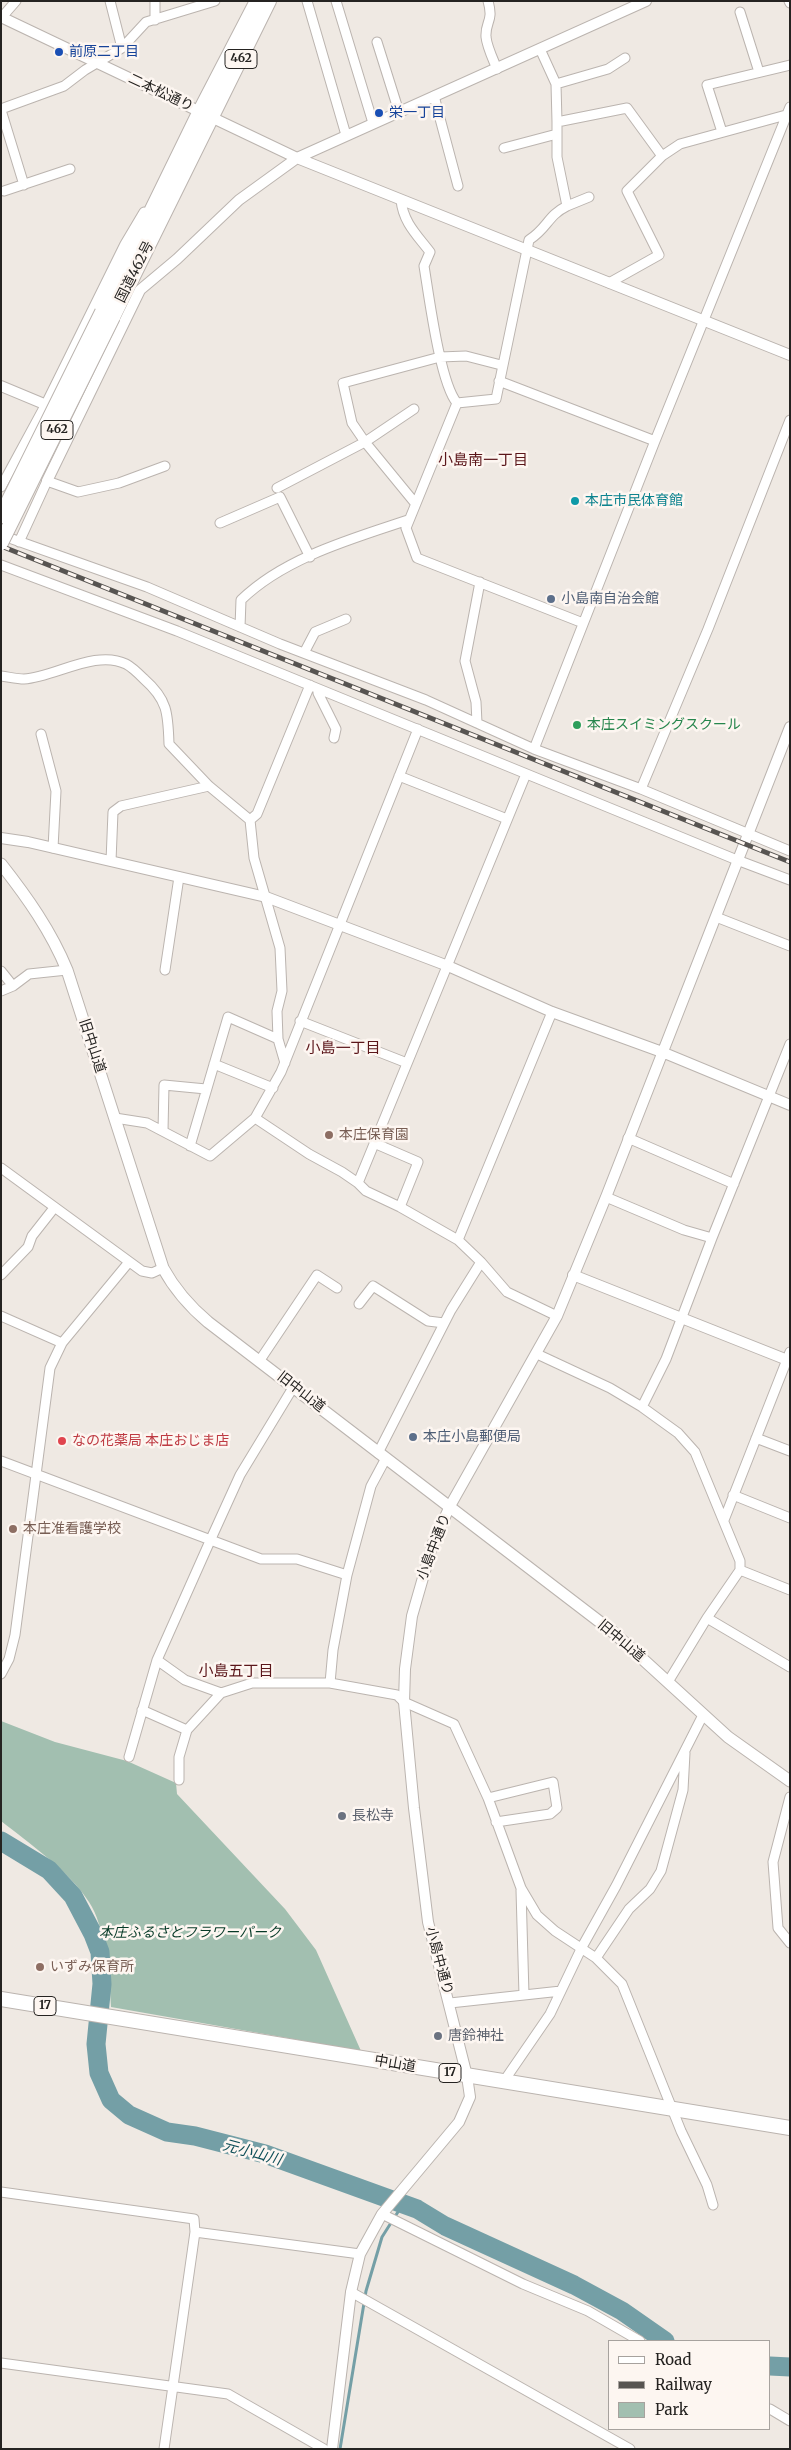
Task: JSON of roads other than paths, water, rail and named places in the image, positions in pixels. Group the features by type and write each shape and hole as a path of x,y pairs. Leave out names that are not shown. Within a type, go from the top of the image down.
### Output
{"highway":[{"name":"国道462号","path":"1,543 108,314 143,212 200,111 256,1"},
{"name":"国道462号","path":"1,516 213,117 270,1"},
{"name":"中山道","path":"1,1998 790,2128"}],"main road":[{"name":"旧中山道","path":"1,864 49,932 67,970 163,1268 171,1284 187,1303 208,1322 613,1632 704,1716 757,1759 790,1782"}],"street":[{"path":"2,17 16,1"},
{"path":"110,1 122,48"},
{"path":"155,1 155,20"},
{"path":"24,184 1,109 64,86 85,70 122,48 146,22 215,1"},
{"path":"307,1 346,135"},
{"path":"336,1 373,123"},
{"path":"488,1 492,15 486,29 486,39 496,68"},
{"path":"19,542 140,290 239,200 297,158 646,1"},
{"path":"740,12 759,72"},
{"name":"二本松通り","path":"2,17 297,158 790,355"},
{"path":"377,42 398,112"},
{"path":"540,49 556,84 557,157 567,206"},
{"path":"556,84 608,69 625,58"},
{"path":"722,132 707,85 790,65"},
{"path":"434,96 458,186"},
{"path":"557,122 627,108 662,156"},
{"path":"609,283 659,255 627,191 662,156 680,144 788,111"},
{"path":"534,749 655,441 788,111"},
{"path":"504,148 557,134"},
{"path":"4,191 70,169"},
{"path":"457,403 496,398 501,365 529,240 545,227 553,213 589,197"},
{"path":"401,200 402,213 407,223 430,252 424,266 440,357 452,397 457,403"},
{"path":"1,487 46,404 125,244 143,212"},
{"path":"415,503 365,442 352,423 343,384 440,357 466,356 501,365"},
{"path":"499,381 655,441"},
{"path":"1,386 78,418"},
{"path":"457,403 408,520 406,528 418,558 583,623"},
{"path":"277,488 365,442 414,409"},
{"path":"642,789 790,420"},
{"path":"47,481 78,492 119,483 166,466"},
{"path":"220,523 280,497 310,557"},
{"path":"240,627 241,600 259,583 310,557 363,535 408,520"},
{"path":"1,535 147,587 304,653 426,700 534,749 642,789 790,851"},
{"path":"1,576 4,566 177,631 790,880"},
{"path":"477,723 476,702 465,661 480,582"},
{"path":"304,653 315,632 346,619"},
{"path":"1,676 24,679 84,662 107,660 126,664 149,683 164,703 168,712 169,744 209,786 250,820 254,858 280,948 282,991 278,1011 278,1039 285,1063"},
{"path":"314,687 336,729 334,738"},
{"path":"250,820 257,814 314,687"},
{"name":"小島中通り","path":"332,2449 351,2292 360,2254 386,2211 459,2122 470,2097 468,2076 428,1922 414,1808 404,1702 405,1669 412,1616 433,1543 450,1506 557,1316 606,1197 790,727"},
{"path":"115,1118 147,1122 210,1156 254,1118 273,1088 285,1063 300,1021 418,729"},
{"path":"41,734 56,791 53,848"},
{"path":"358,1183 526,774"},
{"path":"399,776 507,819"},
{"path":"111,861 113,812 120,806 209,786"},
{"path":"1,838 53,848 266,897 448,966 552,1012 662,1052 769,1098 790,1105"},
{"path":"165,970 179,877"},
{"path":"716,917 790,946"},
{"path":"1,991 13,986 29,974 67,970"},
{"path":"1,971 13,986"},
{"path":"458,1240 552,1012"},
{"path":"190,1146 196,1131 206,1089 228,1017 278,1039"},
{"path":"300,1021 407,1063"},
{"path":"642,1407 666,1358 682,1319 712,1238 790,1044"},
{"path":"214,1064 273,1088"},
{"path":"163,1131 164,1085 206,1089"},
{"path":"254,1118 358,1183 366,1191 400,1207 458,1240 481,1262 507,1292 557,1316"},
{"path":"628,1138 734,1184"},
{"path":"374,1143 418,1162 400,1207"},
{"path":"1,1168 142,1271 152,1273 163,1268"},
{"path":"606,1197 684,1230 712,1238"},
{"path":"1,1275 28,1247 32,1236 54,1208"},
{"path":"1,1674 9,1659 15,1635 50,1368 62,1344 129,1262"},
{"path":"330,1683 333,1650 347,1575 371,1486 382,1455 444,1323 481,1262"},
{"path":"260,1360 317,1275 336,1288"},
{"path":"573,1275 682,1319 789,1357 724,1520"},
{"path":"359,1304 373,1286 428,1321 444,1323"},
{"path":"1,1316 62,1344"},
{"path":"537,1354 610,1388 642,1407 678,1433 696,1452 724,1520 740,1561 740,1570 706,1618 668,1682"},
{"path":"130,1757 157,1660 240,1474 294,1386"},
{"path":"756,1438 790,1451"},
{"path":"1,1461 261,1559 296,1559 347,1575"},
{"path":"733,1495 790,1518"},
{"path":"740,1570 790,1590"},
{"path":"706,1618 790,1667"},
{"path":"157,1660 185,1680 221,1693"},
{"path":"179,1780 179,1757 186,1730 221,1693 252,1683 330,1683 397,1695 404,1702 454,1724 488,1798 521,1888 537,1916 555,1931 596,1958 622,1984 681,2131 707,2185 713,2205"},
{"path":"142,1710 186,1730"},
{"path":"504,2081 550,2014 582,1947 621,1877 685,1749 704,1716"},
{"path":"596,1958 629,1908 650,1889 661,1872 683,1790 685,1749"},
{"path":"488,1798 553,1782 557,1808 550,1814 496,1822"},
{"path":"790,1797 773,1862 778,1928 790,1943"},
{"path":"521,1888 524,1995"},
{"path":"450,2003 561,1991"},
{"path":"1,2192 194,2220 195,2232 164,2449"},
{"path":"386,2211 523,2284 588,2311 638,2340"},
{"path":"195,2232 360,2254"},
{"path":"351,2292 630,2449"},
{"path":"1,2363 228,2394 324,2449"},
{"path":"771,2410 790,2421"}],"waterway":[{"name":"元小山川","path":"1,1841 49,1870 73,1896 93,1934 100,1952 102,1984 96,2044 99,2073 111,2100 129,2115 167,2132 195,2136 265,2154 417,2209 445,2226 574,2285 622,2311 664,2340"},
{"path":"340,2449 366,2291 382,2237 403,2204"},
{"name":"元小山川","path":"771,2366 790,2367"}],"railway":[{"path":"1,546 790,862"}],"place":[{"name":"前原二丁目","path":"59,52"},
{"name":"栄一丁目","path":"379,113"},
{"name":"本庄市民体育館","path":"575,501"},
{"name":"小島南自治会館","path":"551,599"},
{"name":"本庄スイミングスクール","path":"577,725"},
{"name":"本庄保育園","path":"329,1135"},
{"name":"本庄小島郵便局","path":"413,1437"},
{"name":"なの花薬局 本庄おじま店","path":"62,1441"},
{"name":"本庄准看護学校","path":"13,1529"},
{"name":"長松寺","path":"342,1816"},
{"name":"いずみ保育所","path":"40,1967"},
{"name":"唐鈴神社","path":"438,2036"}],"district":[{"name":"小島南一丁目","path":"483,461"},
{"name":"小島一丁目","path":"343,1049"},
{"name":"小島五丁目","path":"236,1672"}],"park label":[{"name":"本庄ふるさとフラワーパーク","path":"190,1933"}]}
